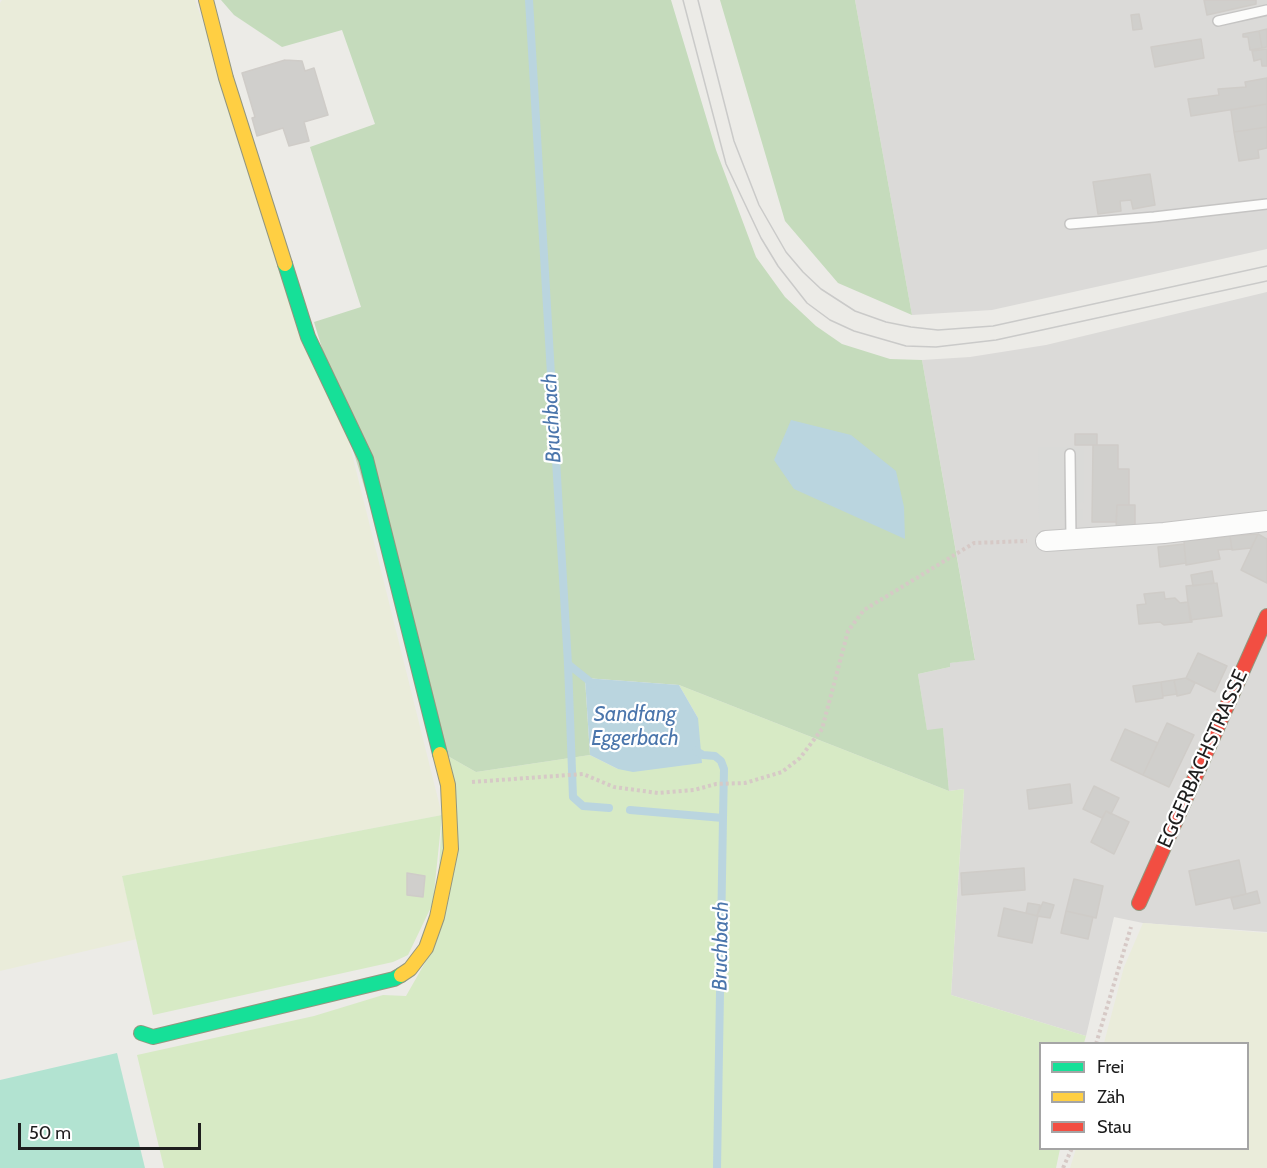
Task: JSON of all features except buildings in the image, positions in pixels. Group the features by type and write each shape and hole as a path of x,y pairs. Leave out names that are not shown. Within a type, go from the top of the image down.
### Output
{"street":[{"path":"141,1033 153,1036 394,979 410,969 426,948 448,874 451,826 448,784 366,459 308,337 226,78 206,0"},
{"path":"1046,541 1164,533 1267,521"},
{"name":"EGGERBACHSTRASSE","path":"1139,903 1267,616"}],"lane":[{"path":"1218,21 1267,10"},
{"path":"1070,224 1267,204"},
{"path":"1070,454 1071,539"}],"path":[{"path":"448,784 583,774 614,788 677,792 716,784 729,785 782,772 812,745 822,729 848,631 864,610 974,543 1046,541"},
{"path":"1097,1042 1118,965 1139,903"},
{"path":"1064,1168 1072,1150"}],"shaded area":[{"path":"855,0 1267,0 1267,249 992,310 912,315"},
{"path":"1267,292 1267,932 1143,923 1114,917 1086,1036 951,995 964,789 949,791 943,729 927,731 918,674 950,667 950,663 975,659 922,360 970,357 1046,345"},
{"path":"1038,447 1084,447 1084,502 1078,503 1078,510 1083,509 1083,520 1039,520"}],"green space":[{"path":"2,0 195,0 344,422 442,815 122,876 137,939 0,971 0,3"},
{"path":"221,0 671,0 716,150 756,257 785,297 816,326 842,344 890,359 922,360 975,660 950,663 950,667 918,674 927,730 943,728 949,791 679,685 585,678 590,755 476,772 446,755 314,322 361,307 310,147 375,124 342,30 282,47 234,15"},
{"path":"720,0 855,0 912,315 838,283 785,221"},
{"path":"679,685 949,791 964,789 951,995 1086,1036 1084,1042 1039,1042 1039,1150 1060,1150 1056,1168 164,1168 137,1055 314,1016 383,995 406,996 434,947 446,755 476,772 590,755 618,769 686,765 698,718"},
{"path":"442,815 433,903 408,955 393,962 153,1015 122,876"},
{"path":"1143,923 1267,933 1267,1168 1070,1168 1076,1150 1249,1150 1249,1042 1104,1042 1124,967"},
{"path":"117,1053 145,1168 0,1168 0,1080"}],"water":[{"path":"791,420 851,435 896,471 904,507 905,539 794,489 774,460"},
{"name":"Sandfang Eggerbach","path":"585,678 679,685 698,718 702,763 633,772 618,769 590,755"}],"waterway":[{"name":"Bruchbach","path":"529,0 568,664 573,797 583,806 609,808"},
{"path":"568,664 593,684"},
{"path":"696,751 703,755 715,756 721,761 724,769 723,818"},
{"name":"Bruchbach","path":"630,810 723,818 717,1168"}],"tram line":[{"path":"683,0 726,164 761,238 778,266 807,303 830,320 854,331 906,346 936,347 996,340 1267,281"},
{"path":"698,0 734,141 759,205 786,252 803,272 821,289 855,311 886,322 938,330 993,326 1267,266"}],"traffic: fast":[{"path":"285,264 308,337 366,459 440,754"},
{"path":"141,1033 153,1037 394,979 401,975"}],"traffic: slow":[{"path":"206,0 226,78 285,264"},
{"path":"401,975 410,969 426,948 437,917 451,849 448,785 440,754"}],"traffic: jam":[{"path":"1139,903 1267,616"}]}
